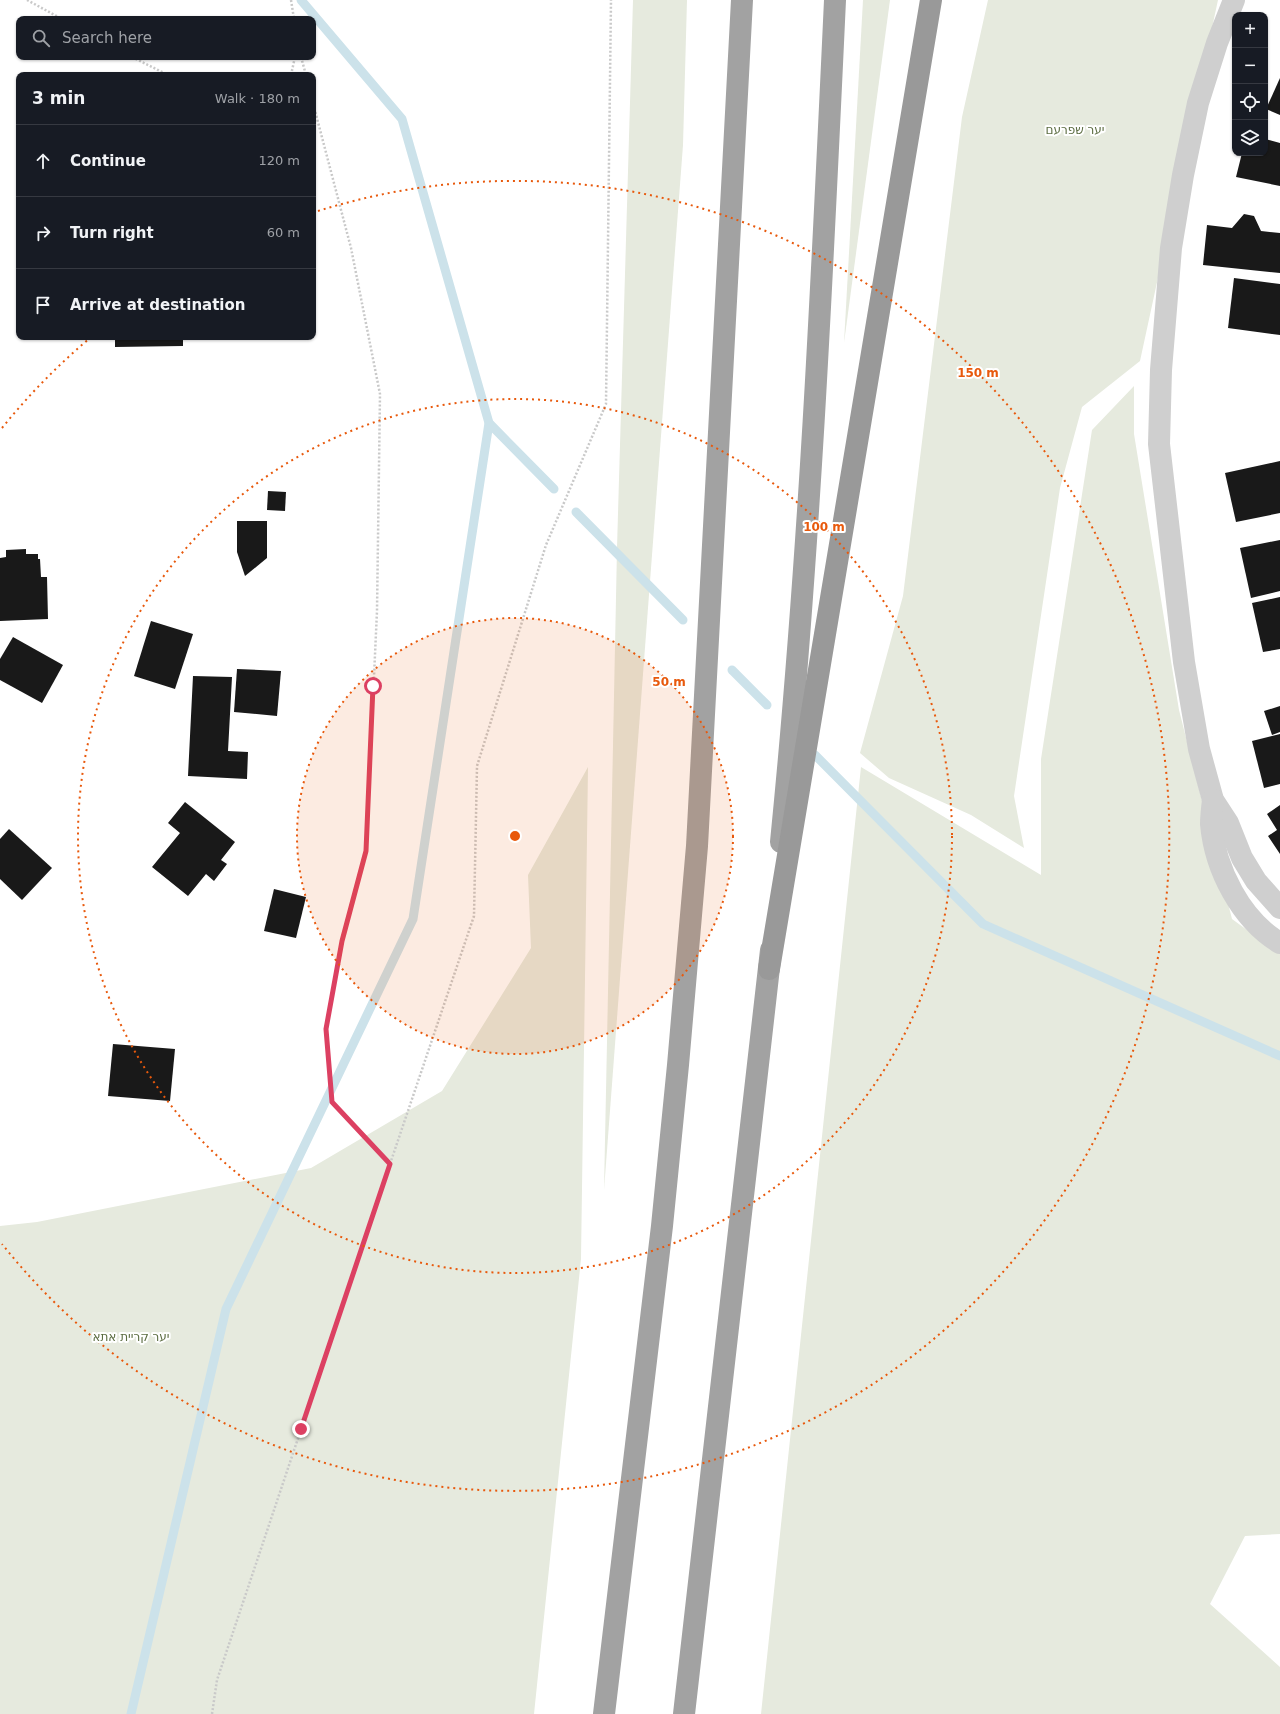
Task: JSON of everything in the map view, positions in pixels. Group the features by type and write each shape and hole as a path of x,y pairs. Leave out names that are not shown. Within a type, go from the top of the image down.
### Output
{"highway":[{"path":"604,1714 662,1226 697,846 742,0"},
{"path":"684,1714 769,969 787,778 806,549 820,314 835,0"},
{"path":"769,969 930,0"}],"street":[{"path":"1234,0 1217,43 1198,103 1183,175 1171,248 1160,392 1159,444 1184,662 1198,748 1213,800 1228,822 1242,858 1256,881 1280,908"},
{"path":"1213,800 1211,823 1214,840 1220,864 1233,892 1251,920 1280,943"}],"path":[{"path":"27,0 56,16"},
{"path":"291,0 294,16"},
{"path":"212,1714 217,1680 474,916 477,766 546,545 606,404 611,0"},
{"path":"138,60 162,72"},
{"path":"292,72 294,60"},
{"path":"302,60 305,72"},
{"path":"316,114 351,248 380,394 377,611 366,851 342,941 326,1029 332,1102 390,1164"}],"green space":[{"path":"633,0 687,0 683,145 604,1190 617,548"},
{"path":"863,0 890,0 844,343"},
{"name":"יער שפרעם","path":"988,0 1218,0 1140,361 1082,407 1060,488 1014,796 1024,848 971,815 889,778 860,753 903,596 962,117"},
{"path":"1134,386 1134,434 1179,710 1232,919 1280,954 1280,1534 1245,1536 1210,1604 1280,1667 1280,1714 761,1714 861,767 1041,875 1041,759 1092,430"},
{"name":"יער קריית אתא","path":"588,767 581,1259 534,1714 0,1714 0,1226 37,1222 311,1168 442,1091 531,948 528,875"}],"building":[{"path":"1280,78 1280,115 1268,110 1268,105"},
{"path":"1268,140 1280,143 1280,186 1236,177 1241,156 1268,156"},
{"path":"1244,214 1254,216 1261,231 1280,233 1280,273 1203,265 1207,225 1232,228"},
{"path":"1234,278 1280,284 1280,335 1228,328"},
{"path":"115,340 183,340 183,346 115,347"},
{"path":"1280,461 1280,513 1236,522 1225,473"},
{"path":"268,491 286,492 285,511 267,510"},
{"path":"237,521 267,521 267,558 245,576 237,552"},
{"path":"1280,540 1280,591 1251,598 1240,548"},
{"path":"26,549 26,554 38,554 38,559 40,559 41,577 47,577 48,619 0,621 0,558 6,557 6,550"},
{"path":"1280,597 1280,649 1263,652 1252,603"},
{"path":"151,621 193,634 175,689 134,676"},
{"path":"13,637 63,665 42,703 0,680 0,659"},
{"path":"237,669 281,671 277,716 234,712"},
{"path":"193,676 232,677 228,751 248,752 247,779 188,776"},
{"path":"1280,706 1280,732 1272,735 1264,711"},
{"path":"1280,734 1280,784 1264,788 1252,741"},
{"path":"185,802 235,842 221,860 227,864 214,881 206,874 188,896 152,867 180,833 168,823"},
{"path":"1280,805 1280,854 1268,836 1277,830 1267,814"},
{"path":"9,829 52,868 22,900 0,879 0,839"},
{"path":"274,889 306,897 296,938 264,931"},
{"path":"113,1044 175,1049 170,1101 108,1096"}],"waterway":[{"path":"301,0 315,16"},
{"path":"131,1714 226,1309 413,919 489,423 402,119 316,18"},
{"path":"489,423 554,489"},
{"path":"576,512 683,620"},
{"path":"732,670 767,705"},
{"path":"815,755 983,924 1280,1056"}],"route":[{"path":"301,1429 390,1164 332,1102 326,1029 342,941 366,851 373,686"}]}
